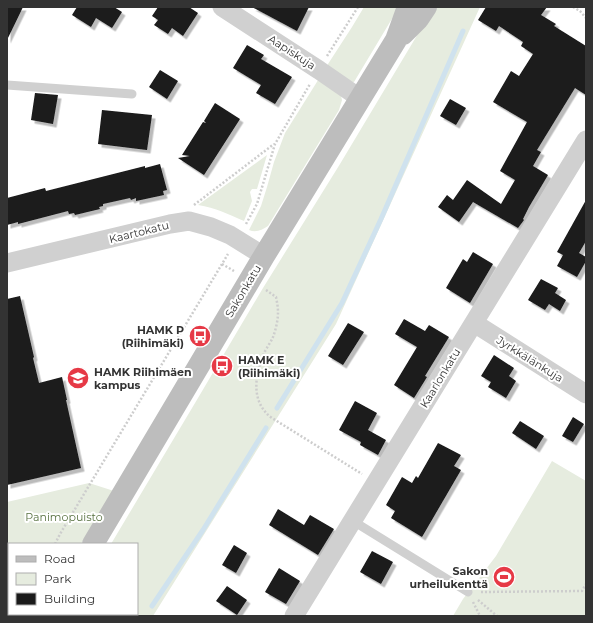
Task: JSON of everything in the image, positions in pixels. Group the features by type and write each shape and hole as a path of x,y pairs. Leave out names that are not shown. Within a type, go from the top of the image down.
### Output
{"street":[{"name":"Aapiskuja","path":"222,7 361,99"},
{"name":"Sakonkatu","path":"94,543 264,256 396,40 408,7"},
{"name":"Sakonkatu","path":"396,40 418,18 426,7"},
{"name":"Kaarlonkatu","path":"294,616 586,140"},
{"name":"Kaartokatu","path":"7,263 170,224 189,221 211,227 230,235 264,256"},
{"name":"Jyrkkälänkuja","path":"474,323 586,394"}],"lane":[{"path":"7,85 132,94"},
{"path":"353,522 468,592"}],"path":[{"path":"56,543 237,240 257,204 275,144 358,7"},
{"path":"573,7 580,11 586,18"},
{"path":"190,208 275,144"},
{"path":"268,291 276,297 278,312 272,338 264,352 258,370 256,383 257,396 260,405 266,414 376,483"},
{"path":"582,591 586,584"},
{"path":"468,592 586,590"},
{"path":"582,591 586,593"},
{"path":"468,592 496,616"}],"green space":[{"path":"364,7 399,7 354,82 350,83 328,70 328,64"},
{"path":"434,7 480,7 336,324 153,616 66,616 138,615 138,543 112,543 263,288 340,164"},
{"path":"320,77 340,92 342,100 339,110 268,226 259,231 249,230 261,206 274,162 285,133"},
{"path":"267,155 257,189 252,189 250,192 252,201 244,221 198,205"},
{"path":"552,461 586,481 586,616 453,616 463,599 496,556"},
{"name":"Panimopuisto","path":"89,483 114,491 82,543 8,543 8,615 36,616 7,616 7,502"}],"building":[{"path":"7,7 23,7 7,40"},
{"path":"77,7 114,7 122,12 112,28 96,18 91,27 72,15"},
{"path":"158,7 189,7 198,13 183,36 172,28 168,34 154,25 158,20 152,16"},
{"path":"252,7 309,7 297,31"},
{"path":"486,7 547,7 541,15 556,24 554,26 586,46 586,95 575,88 537,150 541,152 533,166 548,175 529,207 523,219 524,220 518,228 473,202 459,222 438,207 447,195 453,200 467,180 501,204 515,180 500,171 527,122 493,102 511,71 519,76 533,54 521,46 523,42 499,26 496,31 478,20"},
{"path":"247,45 264,55 261,59 292,77 275,104 256,93 261,85 233,68"},
{"path":"160,70 178,81 167,99 149,87"},
{"path":"35,93 58,95 53,124 31,120"},
{"path":"450,99 466,108 456,125 440,116"},
{"path":"215,103 240,119 204,175 178,158 190,156 182,155 203,122 206,123 204,121"},
{"path":"102,110 152,115 147,150 98,144"},
{"path":"160,164 167,190 163,191 164,195 136,201 136,198 131,200 130,198 103,204 103,206 99,207 100,209 75,215 74,213 69,214 68,211 18,224 18,222 7,225 7,198 45,188 46,191 145,166 145,168"},
{"path":"586,200 586,241 579,253 586,257 586,261 577,277 557,266 563,255 557,252"},
{"path":"473,252 493,264 470,303 446,288 463,259 467,262"},
{"path":"541,279 558,288 555,293 566,300 560,311 549,304 545,310 528,300"},
{"path":"20,296 39,383 62,377 81,468 7,485 7,299"},
{"path":"404,319 425,331 429,325 449,337 425,376 427,377 414,398 394,385 417,347 395,334"},
{"path":"348,323 364,332 343,365 328,356"},
{"path":"494,355 514,368 509,376 516,381 506,398 488,387 491,382 481,376"},
{"path":"355,401 377,413 368,430 386,440 378,455 360,445 361,442 339,430"},
{"path":"573,417 584,424 573,442 562,436"},
{"path":"520,421 544,436 536,449 512,433"},
{"path":"438,443 461,455 454,466 461,470 422,537 391,518 395,511 386,505 402,477 412,483 416,476 418,478"},
{"path":"278,509 304,525 310,515 334,529 318,555 269,525"},
{"path":"234,545 247,553 236,573 222,565"},
{"path":"372,551 393,562 381,584 360,572"},
{"path":"279,568 300,581 286,604 265,592"},
{"path":"227,586 247,600 237,615 216,601"}],"waterway":[{"path":"277,408 342,303 381,219 463,31"},
{"path":"152,606 203,530 266,428"}],"place":[{"name":"HAMK P (Riihimäki)","path":"200,336"},
{"name":"HAMK E (Riihimäki)","path":"222,366"},
{"name":"HAMK Riihimäen kampus","path":"78,378"},
{"name":"Sakon urheilukenttä","path":"504,577"}]}
